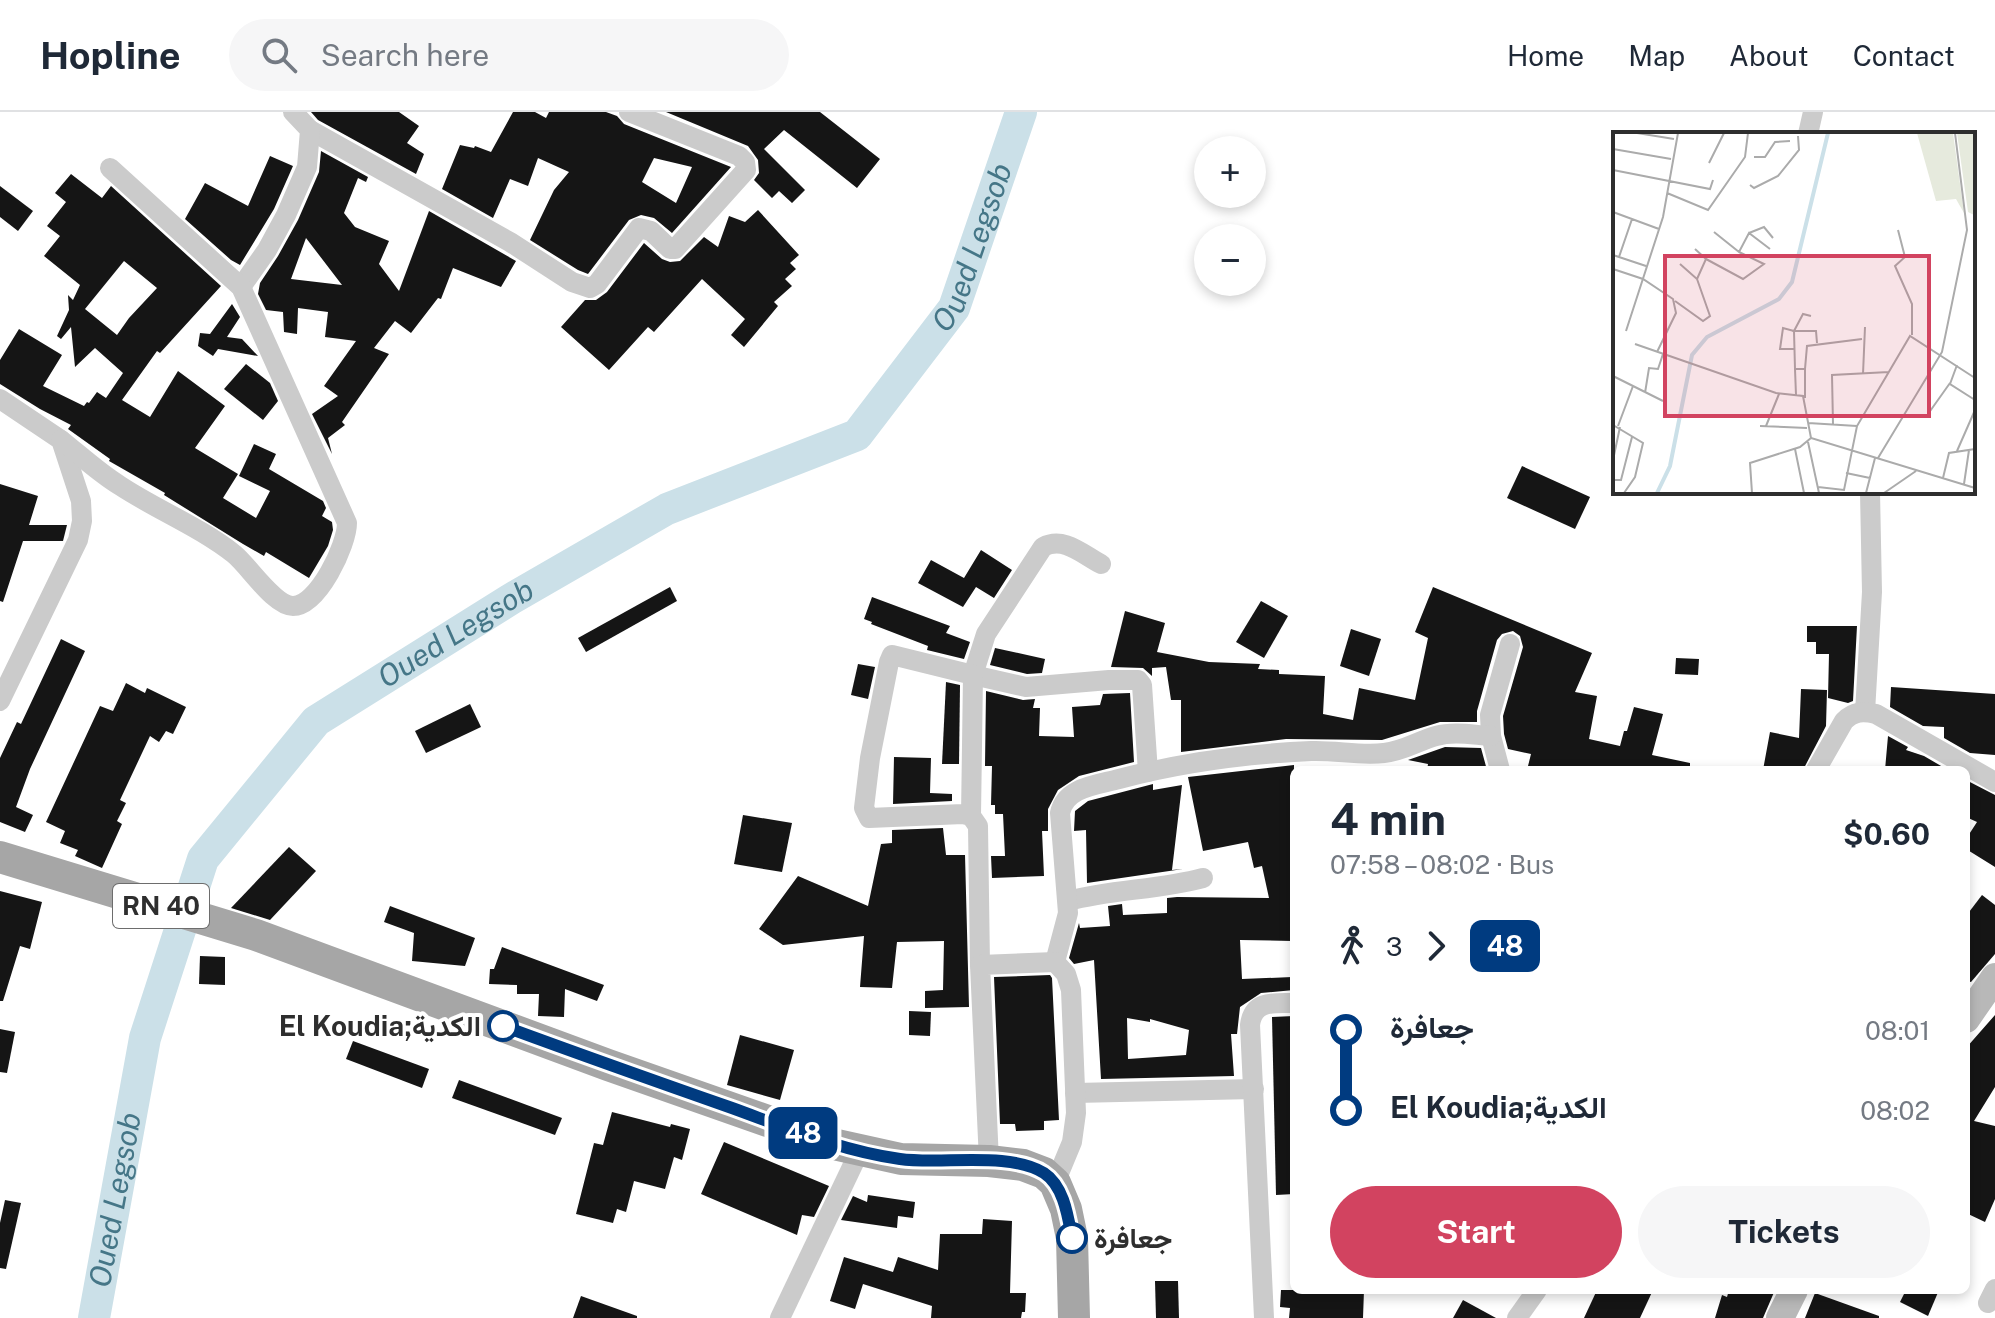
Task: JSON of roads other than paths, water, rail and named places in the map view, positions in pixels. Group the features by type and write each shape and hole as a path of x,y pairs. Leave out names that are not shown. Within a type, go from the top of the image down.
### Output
{"main road":[{"name":"RN 40","path":"0,857 256,935 833,1144 901,1159 1023,1165 1044,1173 1055,1183"},
{"path":"1970,1013 1995,977"},
{"path":"1055,1183 1066,1209 1072,1238 1074,1318"},
{"path":"1780,1318 1792,1294"}],"street":[{"path":"293,112 310,130 510,242 572,282 590,288 597,284 639,228 651,231 670,249 675,249 746,170 745,162 739,156 629,112"},
{"path":"1808,132 1813,112"},
{"path":"241,287 267,250 286,215 307,167 310,130"},
{"path":"0,399 61,440 117,484 235,554 281,601 294,606 303,603 336,565 347,523 241,287 110,168"},
{"path":"0,701 81,530 81,501 61,440"},
{"path":"1865,712 1872,592 1870,494"},
{"path":"989,1161 980,965 978,826 971,816 973,675 986,634 1043,547 1061,542 1101,564"},
{"path":"1499,766 1491,736 1490,715 1510,644"},
{"path":"971,816 869,818 864,808 870,758 890,657 897,654 1026,687 1138,680 1142,685 1148,772"},
{"path":"1818,766 1844,721 1850,715 1865,712 1876,714 1967,766"},
{"path":"1055,962 1066,925 1068,901 1062,859 1061,806 1079,790 1200,760 1259,753 1386,753 1448,734 1491,736"},
{"path":"1970,768 1995,782"},
{"path":"1068,901 1117,890 1170,886 1203,878"},
{"path":"980,965 1055,962 1066,974 1071,990 1075,1093 1072,1142 1055,1183"},
{"path":"1264,1318 1250,1025 1253,1012 1264,1004 1290,1003"},
{"path":"1075,1093 1254,1089"},
{"path":"780,1318 860,1150"},
{"path":"1517,1318 1534,1294"}],"waterway":[{"name":"Oued Legsob","path":"94,1318 145,1038 203,859 316,721 511,599 667,509 857,435 954,308 1021,112"}],"place":[{"name":"El Koudia;الكدية","path":"503,1026"},
{"name":"جعافرة","path":"1072,1238"}]}
